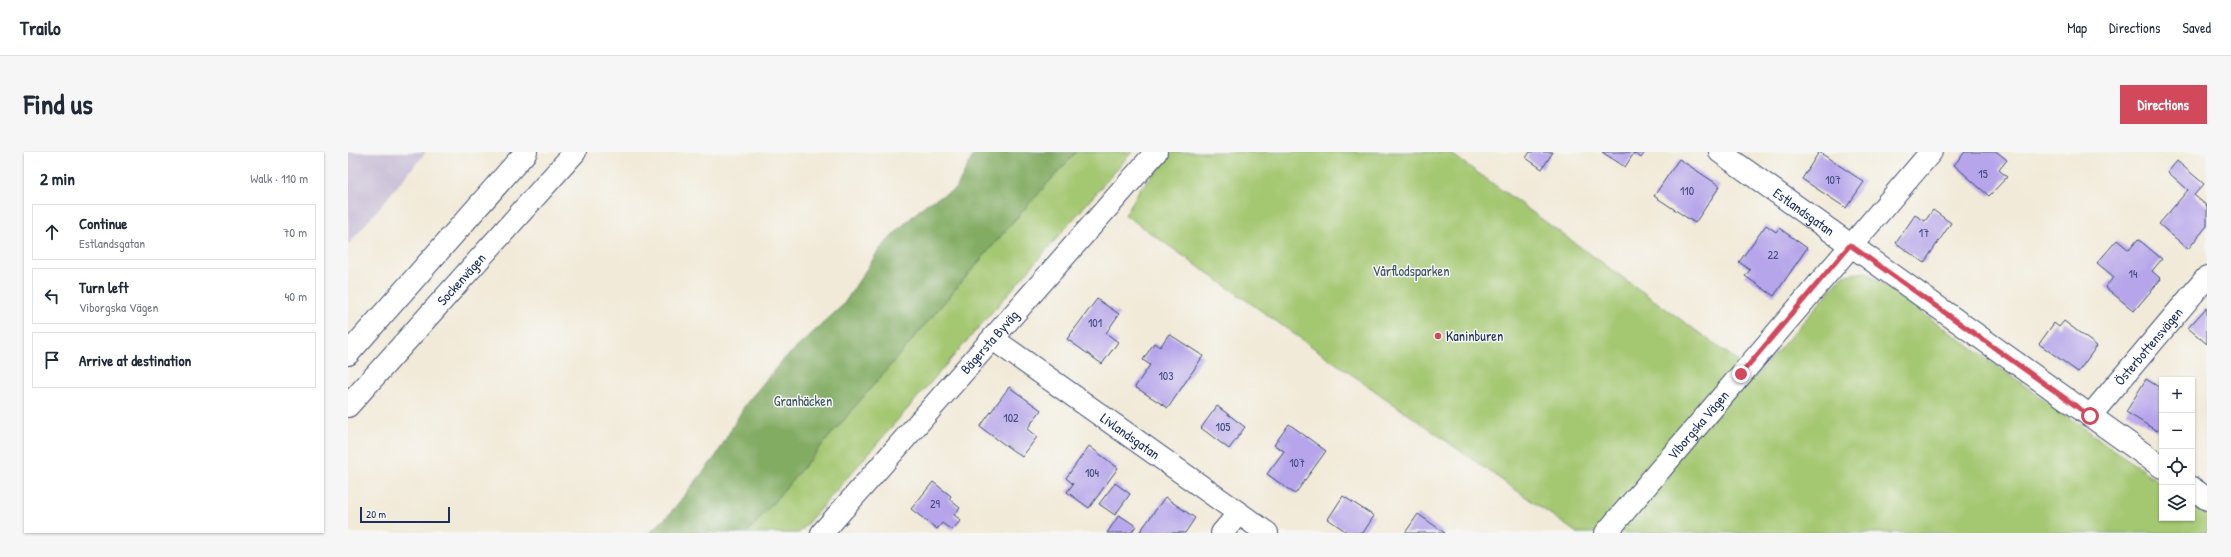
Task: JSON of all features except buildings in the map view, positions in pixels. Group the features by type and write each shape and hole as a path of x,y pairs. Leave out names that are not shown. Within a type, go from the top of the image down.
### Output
{"street":[{"path":"348,354 526,152"},
{"name":"Sockenvägen","path":"348,406 575,152"},
{"name":"Bägersta Byväg","path":"822,533 1156,152"},
{"name":"Estlandsgatan","path":"1720,152 2159,465"},
{"name":"Viborgska Vägen","path":"1606,533 1850,245 1931,152"},
{"name":"Österbottensvägen","path":"2090,416 2207,277"},
{"name":"Livlandsgatan","path":"993,339 1267,533"},
{"path":"2195,490 2207,499"},
{"path":"1222,533 1239,513"}],"shaded area":[{"path":"348,152 426,152 348,245"}],"green space":[{"name":"Granhäcken","path":"975,152 1076,152 1012,223 747,533 649,533 667,517 716,456 745,405 781,362 843,305 879,250 901,227 926,204 956,189"},
{"path":"1076,152 1132,152 799,533 747,533 1012,223"},
{"name":"Vårflodsparken","path":"1173,152 1449,152 1734,358 1755,377 1844,275 1866,272 2159,482 2159,521 2195,521 2195,507 2207,516 2207,533 1577,533 1125,215 1140,189"}],"place":[{"name":"Kaninburen","path":"1438,336"}],"route":[{"path":"1741,374 1850,245 2090,416"}]}
